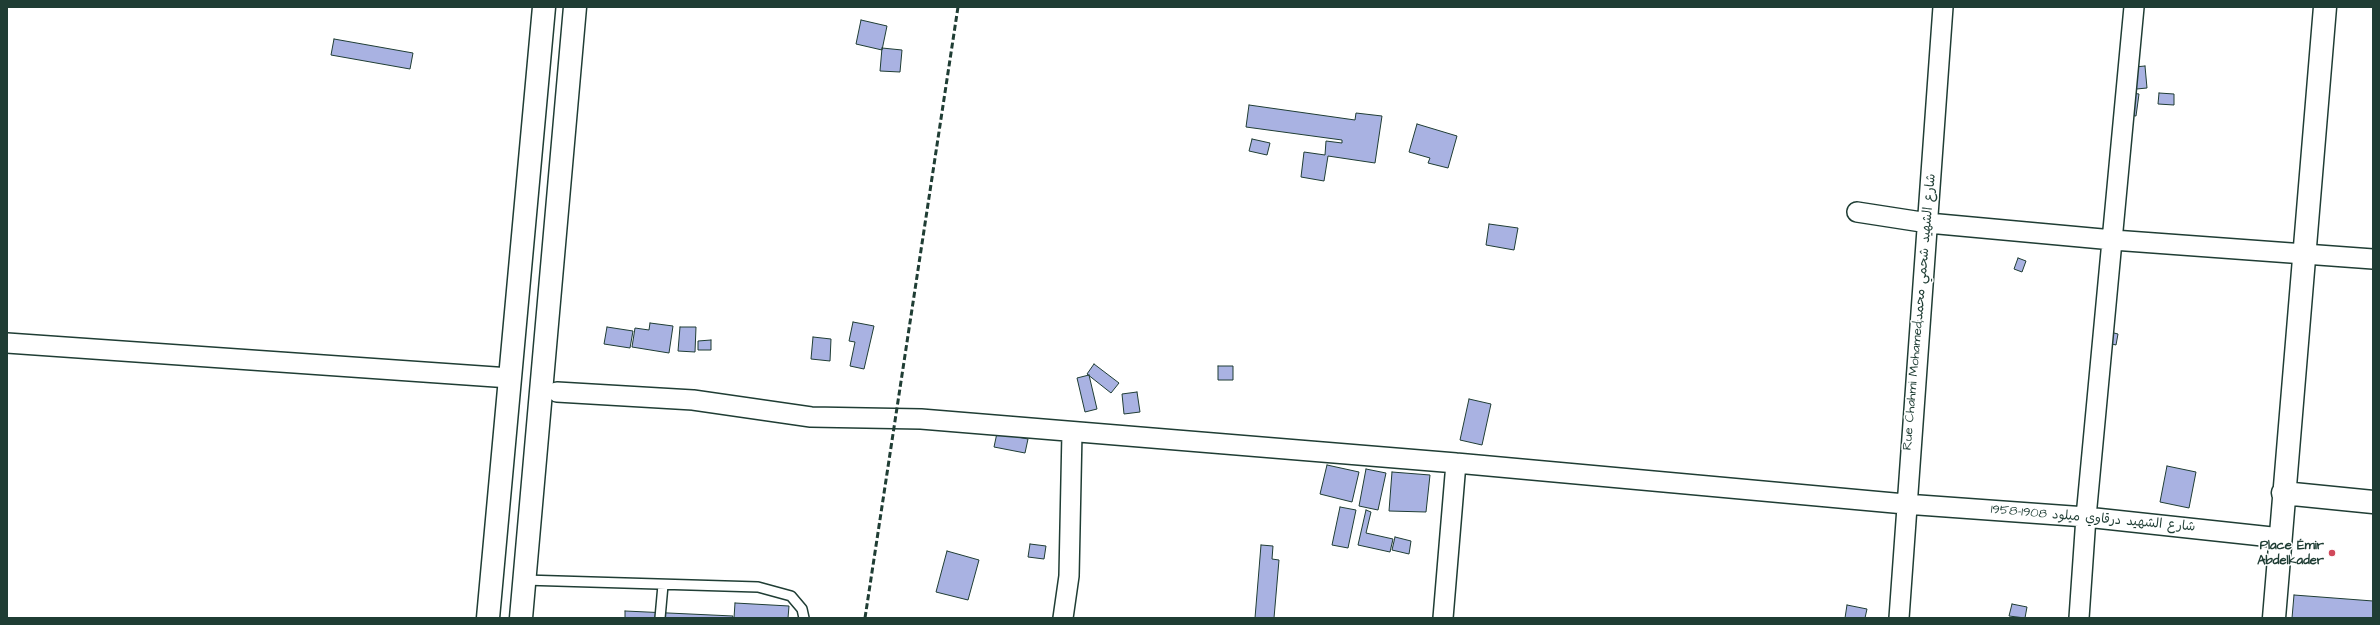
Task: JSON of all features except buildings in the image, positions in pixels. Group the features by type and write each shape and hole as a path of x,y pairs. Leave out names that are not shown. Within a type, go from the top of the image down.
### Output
{"main road":[{"path":"488,618 544,7"},
{"path":"521,618 576,7"},
{"path":"2274,618 2283,494 2305,254 2325,7"},
{"path":"2283,494 2373,502"}],"street":[{"name":"Rue Chahmi Mohamed;شارع الشهيد شحمي محمد","path":"1898,618 1905,504 1928,223 1943,7"},
{"path":"2079,618 2086,517 2134,7"},
{"path":"1856,212 1928,223 2113,240 2373,259"},
{"path":"7,343 510,378"},
{"name":"شارع الشهيد درقاوي ميلود 1908-1958","path":"557,392 693,400 811,417 921,419 1456,464 1905,504 2086,517 2281,538"},
{"path":"1063,618 1069,576 1072,432"},
{"path":"1443,618 1456,464"}],"lane":[{"path":"524,580 758,587 791,596 802,609 804,618"},
{"path":"660,618 663,585"}],"railway":[{"path":"865,618 958,7"}],"place":[{"name":"Place Émir Abdelkader","path":"2332,553"}]}
